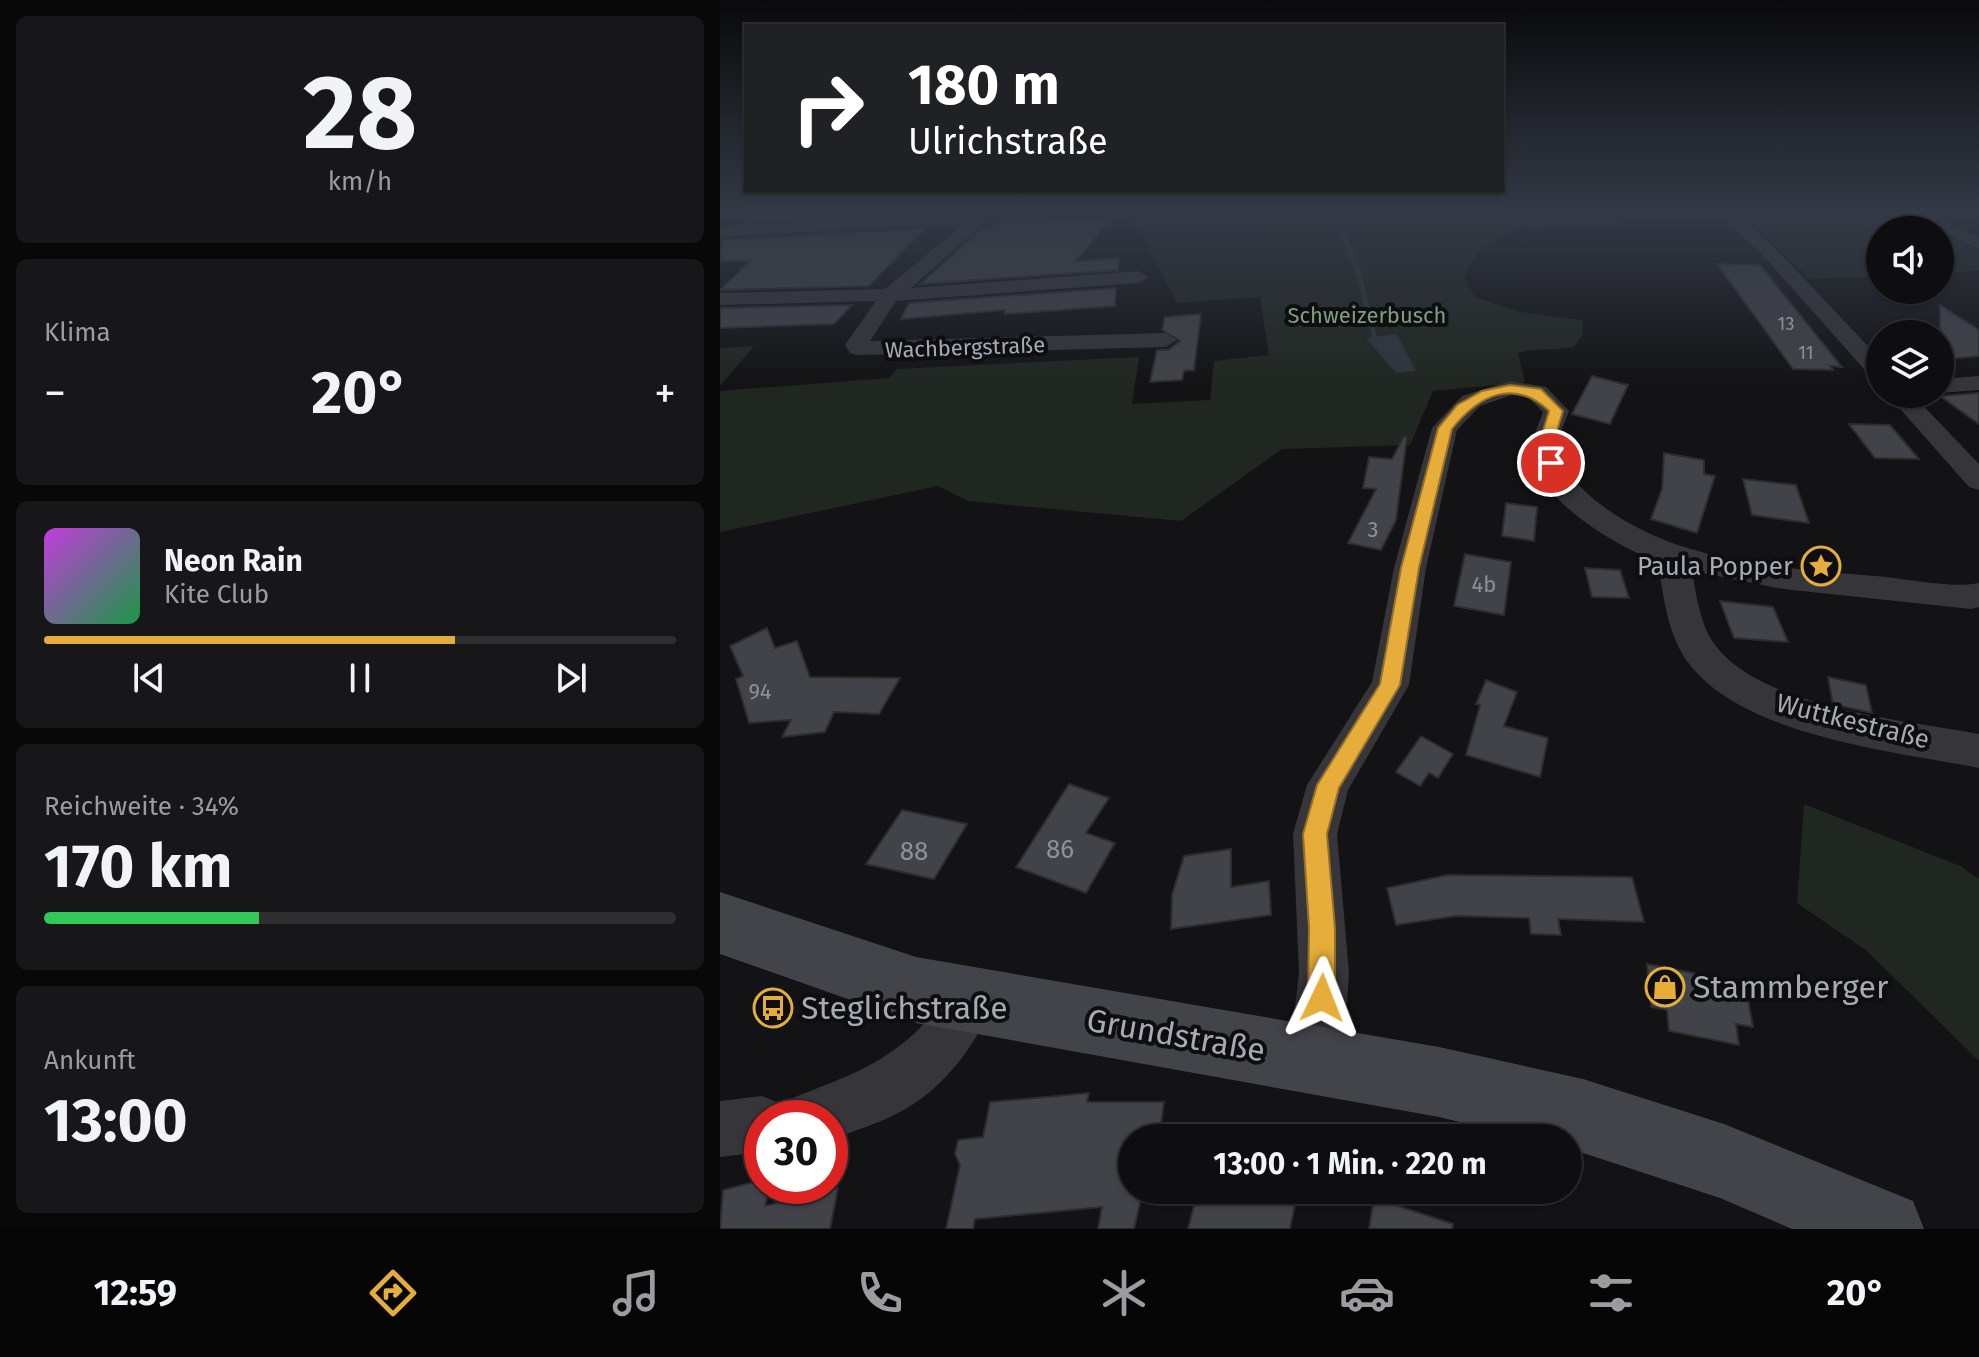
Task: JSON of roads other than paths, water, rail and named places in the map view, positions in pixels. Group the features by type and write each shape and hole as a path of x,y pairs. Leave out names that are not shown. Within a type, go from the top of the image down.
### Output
{"main road":[{"name":"Grundstraße","path":"720,923 916,990 1316,1059 1583,1115 1724,1162 1885,1229"}],"street":[{"name":"Wachbergstraße","path":"918,271 890,295 856,345 858,348 1166,340"},
{"path":"1787,271 1866,358"},
{"path":"720,299 890,295 1139,277"},
{"path":"1954,385 1979,383"},
{"path":"1316,1059 1324,973 1315,834 1328,785 1390,685 1410,568 1445,428 1452,417 1471,401 1510,388 1537,392 1547,399 1556,411 1546,444 1558,482 1577,501 1605,520 1673,555 1784,576 1971,597 1979,595"},
{"path":"1912,408 1979,481"},
{"name":"Wuttkestraße","path":"1673,555 1678,586 1699,651 1718,673 1778,706 1979,751"},
{"path":"848,1105 883,1092 938,1048 970,999"},
{"path":"720,1129 744,1126"}],"waterway":[{"path":"1358,271 1375,337"}],"place":[{"name":"Paula Popper","path":"1821,566"},
{"name":"Stammberger","path":"1665,987"},
{"name":"Steglichstraße","path":"773,1008"}],"park label":[{"name":"Schweizerbusch","path":"1367,315"}]}
